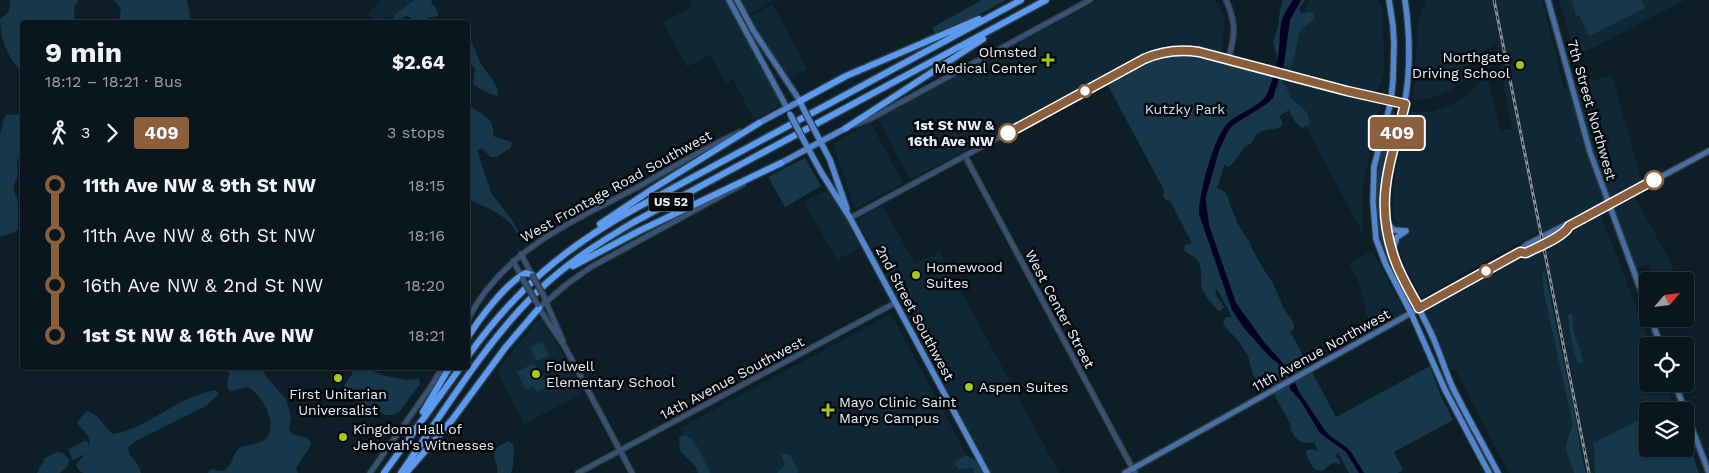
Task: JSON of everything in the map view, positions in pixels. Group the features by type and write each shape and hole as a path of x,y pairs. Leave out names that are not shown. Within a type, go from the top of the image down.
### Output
{"highway":[{"name":"US 52","path":"470,353 492,323 517,295 571,248 626,213 1021,0"},
{"name":"US 52","path":"402,473 492,344 536,292 590,249 634,222 1046,0"},
{"path":"801,104 865,68 1005,8"},
{"path":"846,128 1011,20"},
{"path":"571,248 595,227 618,211 759,123"},
{"path":"554,276 616,242 781,163"},
{"path":"470,334 490,308 521,277 528,272 532,275"},
{"path":"406,473 452,420 514,336 538,307"},
{"path":"403,446 448,370"},
{"path":"384,473 459,370"}],"main road":[{"name":"2nd Street Southwest","path":"730,0 803,140 850,218 987,473"},
{"name":"2nd Street Southwest","path":"737,0 753,30 801,104 816,132 833,169 850,218"},
{"path":"1389,0 1394,44 1391,101 1374,167 1373,186 1376,239 1382,256 1411,313 1445,390 1489,473"},
{"path":"1405,0 1409,55 1405,104 1385,185 1386,221 1396,263 1438,348 1454,388 1498,473"},
{"name":"7th Street Northwest","path":"1548,0 1590,152 1639,286"},
{"name":"West Frontage Road Southwest","path":"759,123 787,108 801,104"},
{"path":"781,163 846,128"},
{"name":"11th Avenue Northwest","path":"1126,473 1134,471 1297,376 1520,252 1526,245 1565,225 1569,226 1709,151"},
{"path":"1386,221 1393,230 1406,231 1394,241 1393,252"},
{"path":"1678,392 1709,473"}],"street":[{"path":"846,128 872,118 1090,0"},
{"path":"1226,0 1234,21 1233,43 1228,60"},
{"path":"850,218 1150,56 1170,51 1199,52 1405,104"},
{"name":"West Frontage Road Southwest","path":"470,316 486,289 521,254 565,226 723,140 759,123"},
{"name":"West Center Street","path":"965,156 1134,471"},
{"path":"538,307 571,280 592,267 781,163"},
{"path":"521,254 545,300 565,347 632,473"},
{"path":"512,261 538,307 565,347"},
{"name":"14th Avenue Southwest","path":"578,473 895,303"},
{"path":"370,473 441,370"}],"shaded area":[{"path":"380,0 424,0 386,20 373,20 368,14"},
{"path":"689,0 726,0 779,99 776,108 754,119 733,79 726,83 710,55 687,67 663,22 692,7"},
{"path":"739,0 774,0 747,15"},
{"path":"1099,0 1215,0 1224,16 1225,26 1221,52 1187,44 1169,44 1150,50 1004,131 910,179 878,119"},
{"path":"1293,0 1301,0 1290,20 1284,63 1273,98 1233,125 1228,131 1219,151 1206,196 1209,225 1236,303 1264,342 1290,371 1299,392 1324,429 1351,452 1364,473 1359,473 1346,452 1320,433 1300,400 1290,389 1288,374 1285,369 1270,357 1244,328 1232,310 1199,214 1208,165 1218,138 1230,121 1261,102 1267,94 1277,63 1280,28"},
{"path":"1309,0 1377,0 1383,10 1384,74 1375,95 1284,72"},
{"path":"1426,0 1542,0 1546,13 1535,17 1546,14 1564,88 1612,75 1642,182 1548,231 1549,228 1534,234 1421,298 1406,269 1398,245 1392,200 1397,162 1411,112 1432,112 1451,105 1467,95 1487,75 1500,130 1512,129 1496,43 1484,51 1472,64 1463,81 1452,90 1427,99 1413,100 1418,21"},
{"path":"1559,0 1685,0 1575,57"},
{"path":"773,4 807,69 790,78 767,48 749,17"},
{"path":"1285,78 1381,104 1364,180 1362,203 1363,234 1283,83"},
{"path":"870,122 903,183 854,208 833,144"},
{"path":"830,189 861,247 837,260 804,202"},
{"path":"1635,197 1674,269 1668,272 1653,272 1648,264 1635,269 1613,209"},
{"path":"882,205 915,264 940,252 1059,473 991,473 859,224 860,218"},
{"path":"1601,215 1639,315 1639,328 1644,328 1648,337 1639,337 1639,392 1668,392 1672,402 1639,402 1639,422 1596,456 1594,463 1595,473 1586,473 1547,275 1542,274 1544,294 1570,412 1572,426 1565,448 1574,473 1509,473 1455,369 1451,370 1425,313 1427,309"},
{"path":"1372,251 1405,312 1373,330 1368,321 1360,285 1349,264"},
{"name":"Mayo Clinic Saint Marys Campus","path":"891,314 976,473 705,473 680,428"},
{"name":"Folwell Elementary School","path":"541,319 583,393 524,424 497,371 536,322"}],"green space":[{"path":"10,0 78,0 74,8 75,20 20,20 20,70 9,54 1,34 0,19 9,12"},
{"path":"114,0 187,0 191,20 119,20 121,9"},
{"path":"414,0 432,0 431,2 437,10 438,16 426,20 412,20 407,16 401,20 392,20 395,15"},
{"path":"982,0 1006,0 980,14 935,33 932,28"},
{"path":"1283,0 1305,0 1299,9 1300,12 1313,12 1315,15 1315,18 1300,31 1292,65 1289,67 1281,65 1273,42"},
{"path":"1572,0 1641,0 1645,8 1589,36 1579,15 1576,16"},
{"path":"470,40 481,64 494,83 498,95 496,96 484,91 473,83 475,69 470,63"},
{"name":"Kutzky Park","path":"1190,51 1276,72 1286,86 1290,96 1307,114 1309,124 1302,128 1295,122 1289,110 1279,116 1282,126 1259,133 1244,148 1233,163 1228,167 1225,164 1217,188 1225,192 1228,197 1239,226 1272,281 1284,309 1294,323 1294,329 1290,331 1336,417 1430,366 1440,394 1453,420 1394,452 1403,470 1398,473 1349,473 1338,453 1335,455 1340,464 1332,463 1322,471 1314,469 1306,455 1306,451 1310,449 1318,451 1314,442 1306,443 1296,438 1290,427 1291,425 1268,384 1262,384 1257,381 1253,375 1248,356 1237,339 1225,327 1223,322 1226,317 1232,317 1217,289 1215,293 1224,307 1221,311 1218,311 1203,291 1201,268 1198,261 1183,249 1185,245 1192,243 1170,201 1166,200 1163,196 1164,190 1105,80 1158,53"},
{"path":"470,106 489,119 495,137 512,142 511,147 497,157 491,157 482,148 477,151 491,192 513,221 519,233 501,216 489,208 470,200"},
{"path":"1393,112 1395,113 1386,154 1382,194 1382,222 1394,273 1383,252 1377,217 1376,181 1385,134"},
{"path":"18,114 20,117 18,175 13,187 18,202 18,229 15,232 0,237 0,133 6,115"},
{"path":"805,158 821,186 785,207 768,177"},
{"path":"1545,272 1586,473 1574,473 1565,448 1572,426 1544,294 1542,273"},
{"path":"1568,315 1573,315 1573,330 1583,360 1581,363 1578,363 1571,339"},
{"path":"542,342 549,355 537,361 530,348"},
{"path":"534,363 543,380 549,378 552,384 537,392 534,386 526,390 517,372"},
{"path":"228,370 263,370 268,379 286,399 291,417 289,429 292,434 307,438 311,442 296,469 298,473 208,473 210,469 221,471 228,468 240,448 259,443 265,439 271,427 267,411 253,391 248,387 230,391 227,387"},
{"path":"353,370 371,370 381,375 406,380 419,379 420,384 399,412 392,415 385,415 379,412 367,413 352,398 345,397 341,390"},
{"path":"216,390 219,394 206,406 136,441 128,447 141,473 83,473 76,465 85,454 73,460 68,449 86,440 89,445 88,436 77,423 87,411 99,418 113,434 140,425 188,399"},
{"path":"1639,420 1639,457 1693,457 1699,473 1595,473 1593,443"},
{"path":"682,435 692,440 696,445 710,473 698,473 695,466 680,451 679,438"},
{"path":"509,441 514,446 511,473 497,473 495,449"},
{"path":"57,452 63,453 69,460 69,464 65,469 60,473 37,473 45,458"},
{"path":"781,454 789,454 799,470 797,473 777,473 785,466"},
{"path":"966,455 990,473 974,473 973,469 970,468 959,469 955,464 957,460"}],"railway":[{"path":"1494,0 1589,473"}],"bus line":[{"name":"409","path":"1008,133 1144,59 1158,53 1176,50 1199,52 1347,91 1405,104 1388,167 1384,205 1388,233 1396,263 1419,308 1520,252 1526,253 1561,234 1569,226 1654,180"}],"place":[{"name":"Olmsted Medical Center","path":"1048,60"},
{"name":"Northgate Driving School","path":"1520,65"},
{"name":"1st St NW & 16th Ave NW","path":"1008,133"},
{"name":"Homewood Suites","path":"916,275"},
{"name":"Folwell Elementary School","path":"536,374"},
{"name":"First Unitarian Universalist","path":"338,378"},
{"name":"Aspen Suites","path":"969,387"},
{"name":"Mayo Clinic Saint Marys Campus","path":"828,410"},
{"name":"Kingdom Hall of Jehovah's Witnesses","path":"343,437"}]}
